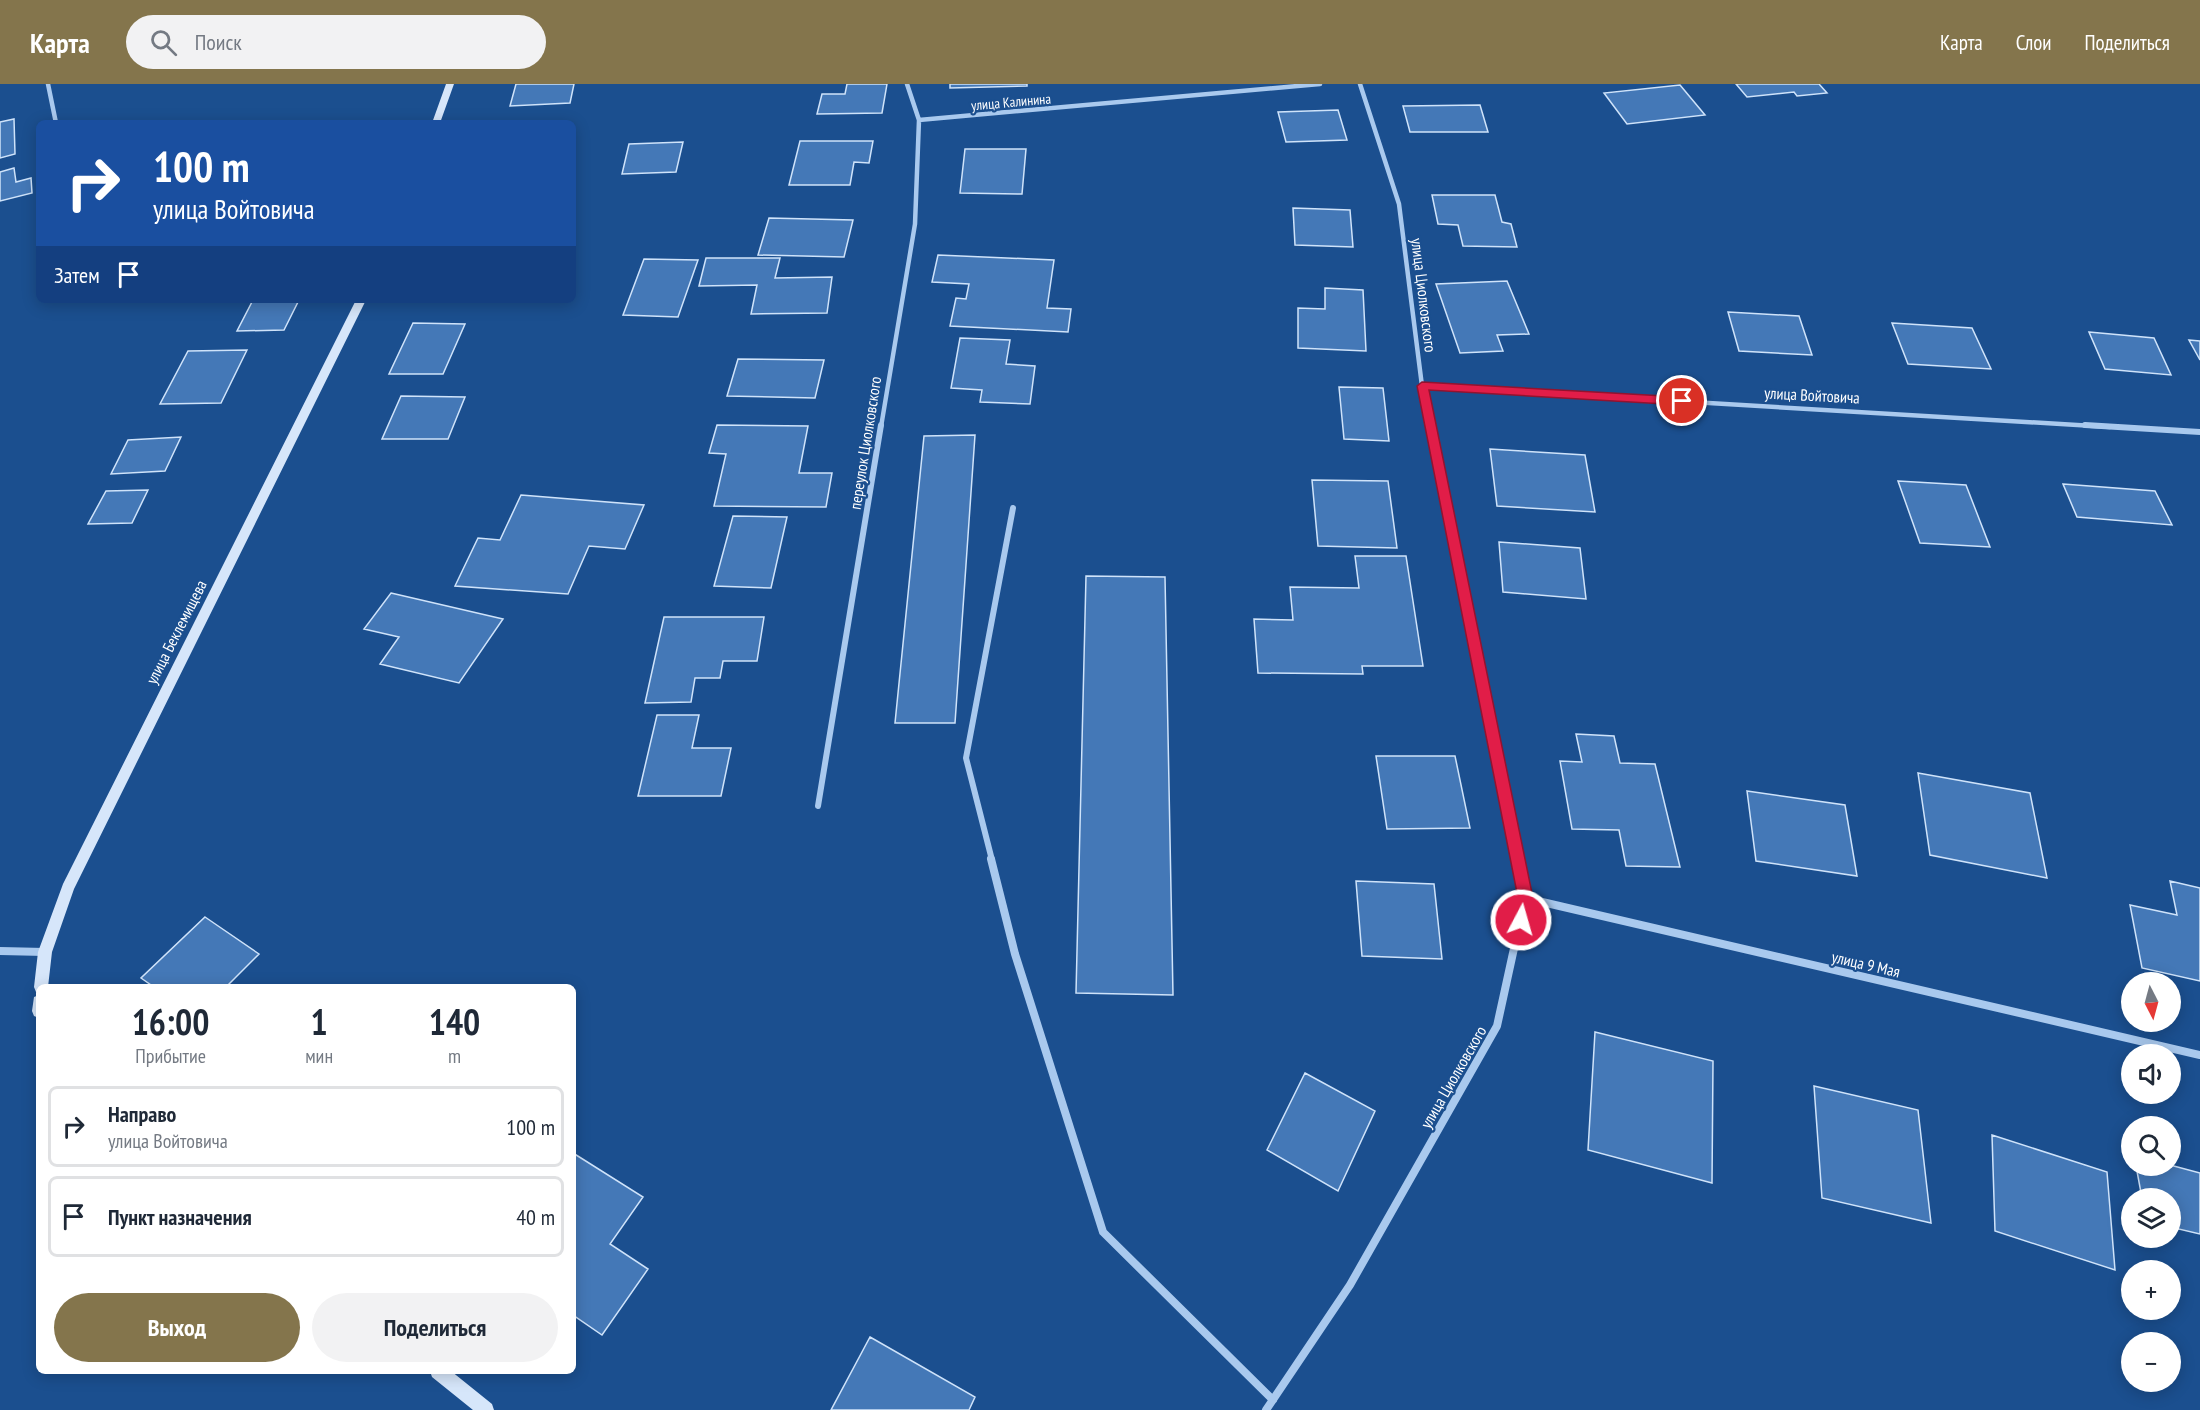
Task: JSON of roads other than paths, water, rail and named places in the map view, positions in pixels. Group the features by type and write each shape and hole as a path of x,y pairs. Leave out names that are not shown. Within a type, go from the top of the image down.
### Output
{"main road":[{"path":"437,120 450,84"},
{"name":"улица Беклемищева","path":"41,984 45,952 68,888 360,303"},
{"path":"442,1374 486,1410"}],"street":[{"path":"48,84 55,120"},
{"name":"переулок Циолковского","path":"818,806 915,224 919,120 906,84"},
{"name":"улица Калинина","path":"919,120 1320,84"},
{"name":"улица Циолковского","path":"1266,1410 1350,1285 1497,1026 1525,898 1422,386 1399,204 1360,84"},
{"name":"улица Войтовича","path":"1422,386 2200,432"},
{"path":"1012,508 966,758 1015,954 1103,1232 1273,1400"},
{"name":"улица 9 Мая","path":"1525,898 2200,1056"},
{"path":"0,951 45,952"}]}
